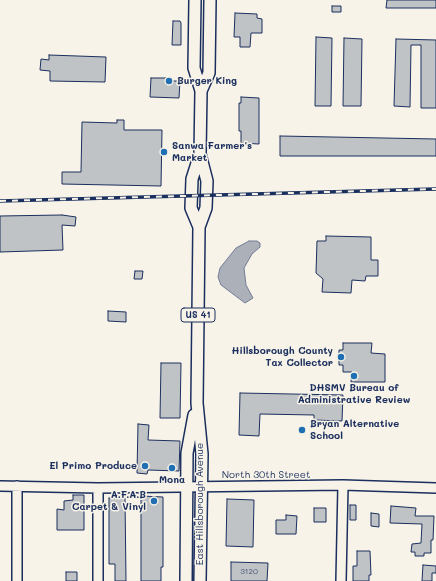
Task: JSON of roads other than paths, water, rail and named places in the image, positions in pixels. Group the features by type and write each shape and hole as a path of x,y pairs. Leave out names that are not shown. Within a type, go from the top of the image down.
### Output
{"main road":[{"name":"East Hillsborough Avenue","path":"195,0 194,68 201,91 200,154 192,179 191,208 199,227 197,402 202,454 200,581"},
{"name":"East Hillsborough Avenue","path":"201,91 209,73 210,0"},
{"name":"East Hillsborough Avenue","path":"186,581 187,453 197,402"}],"street":[{"name":"North 30th Street","path":"0,486 98,488 343,485 436,488"},
{"path":"341,581 343,485"},
{"path":"17,581 18,486"},
{"path":"98,488 98,581"}],"railway":[{"path":"0,201 436,189"}],"place":[{"name":"Burger King","path":"169,81"},
{"name":"Sanwa Farmer's Market","path":"164,152"},
{"name":"Hillsborough County Tax Collector","path":"341,357"},
{"name":"DHSMV Bureau of Administrative Review","path":"354,376"},
{"name":"Bryan Alternative School","path":"302,430"},
{"name":"El Primo Produce","path":"145,466"},
{"name":"Mona","path":"172,468"},
{"name":"A.F.A.B Carpet & Vinyl","path":"154,501"}]}
